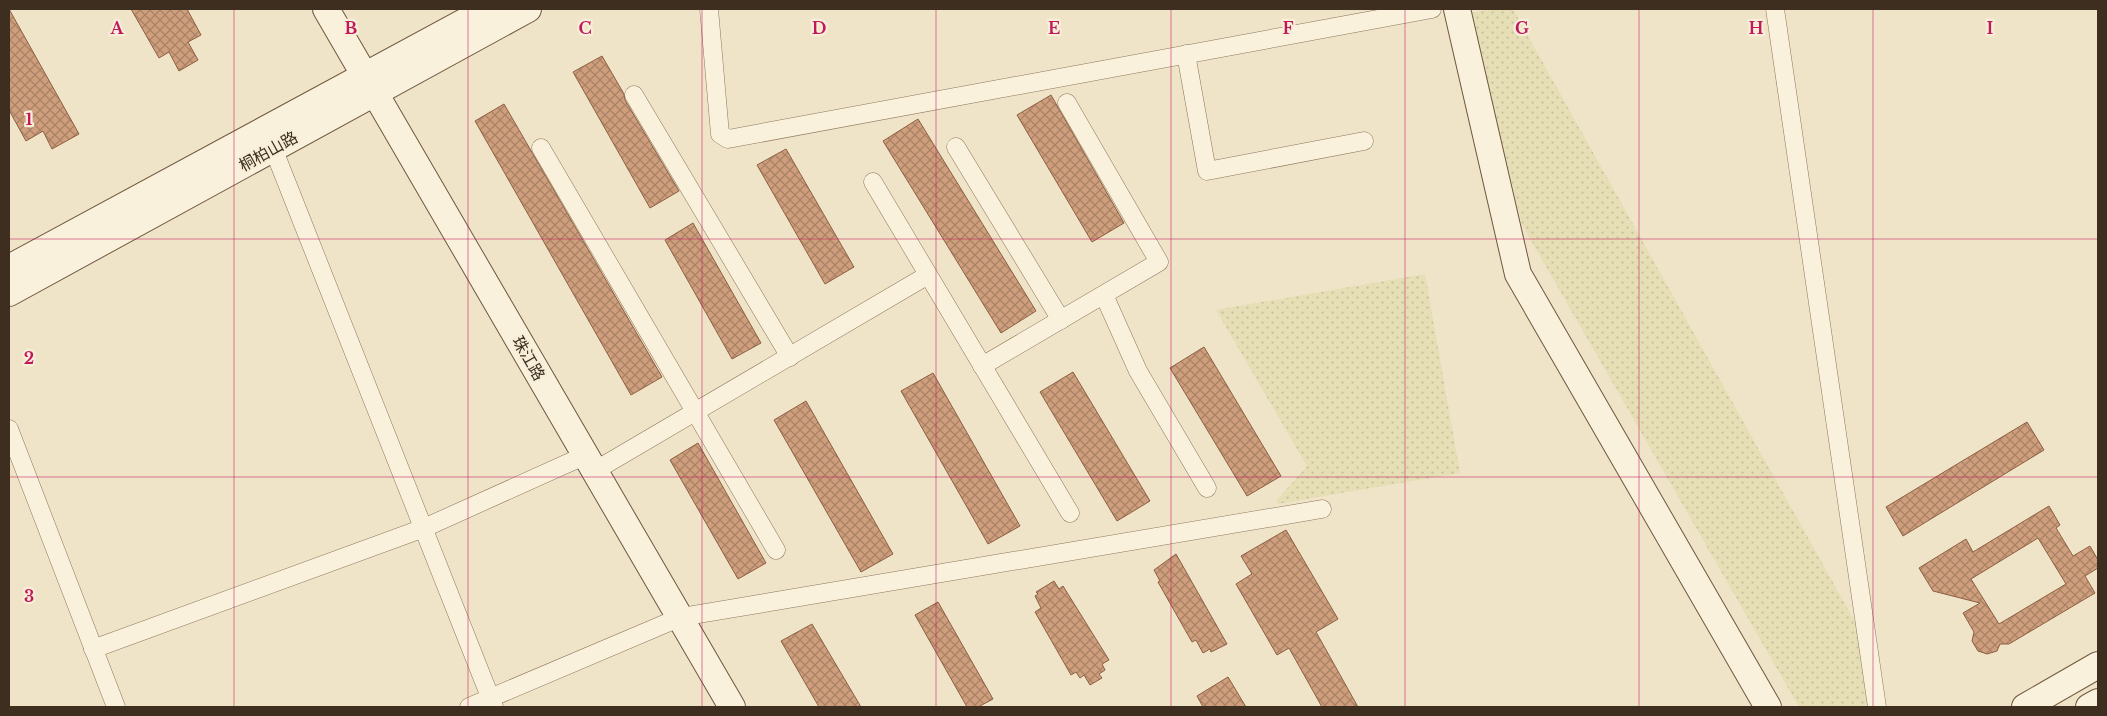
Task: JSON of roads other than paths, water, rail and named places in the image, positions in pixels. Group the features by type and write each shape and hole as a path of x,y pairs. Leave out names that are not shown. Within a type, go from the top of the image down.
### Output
{"street":[{"name":"珠江路","path":"326,9 732,707"},
{"name":"桐柏山路","path":"9,293 273,148 368,84 488,9"},
{"name":"桐柏山路","path":"9,268 368,84 528,9"},
{"path":"708,9 720,134 728,139 1432,9"},
{"path":"1457,9 1518,274 1768,707"},
{"path":"1775,9 1877,707"},
{"path":"1186,54 1207,171 1364,141"},
{"path":"634,95 790,357"},
{"path":"982,366 1159,262 1067,103"},
{"path":"956,147 1061,320"},
{"path":"273,148 492,703"},
{"path":"541,148 776,550"},
{"path":"873,182 1070,513"},
{"path":"94,649 424,528 591,463 696,412 928,275"},
{"path":"1104,295 1138,371 1207,488"},
{"path":"9,429 116,707"},
{"path":"470,707 492,703 681,617 1322,509"},
{"path":"2025,707 2098,666"},
{"path":"2089,707 2098,702"}]}
